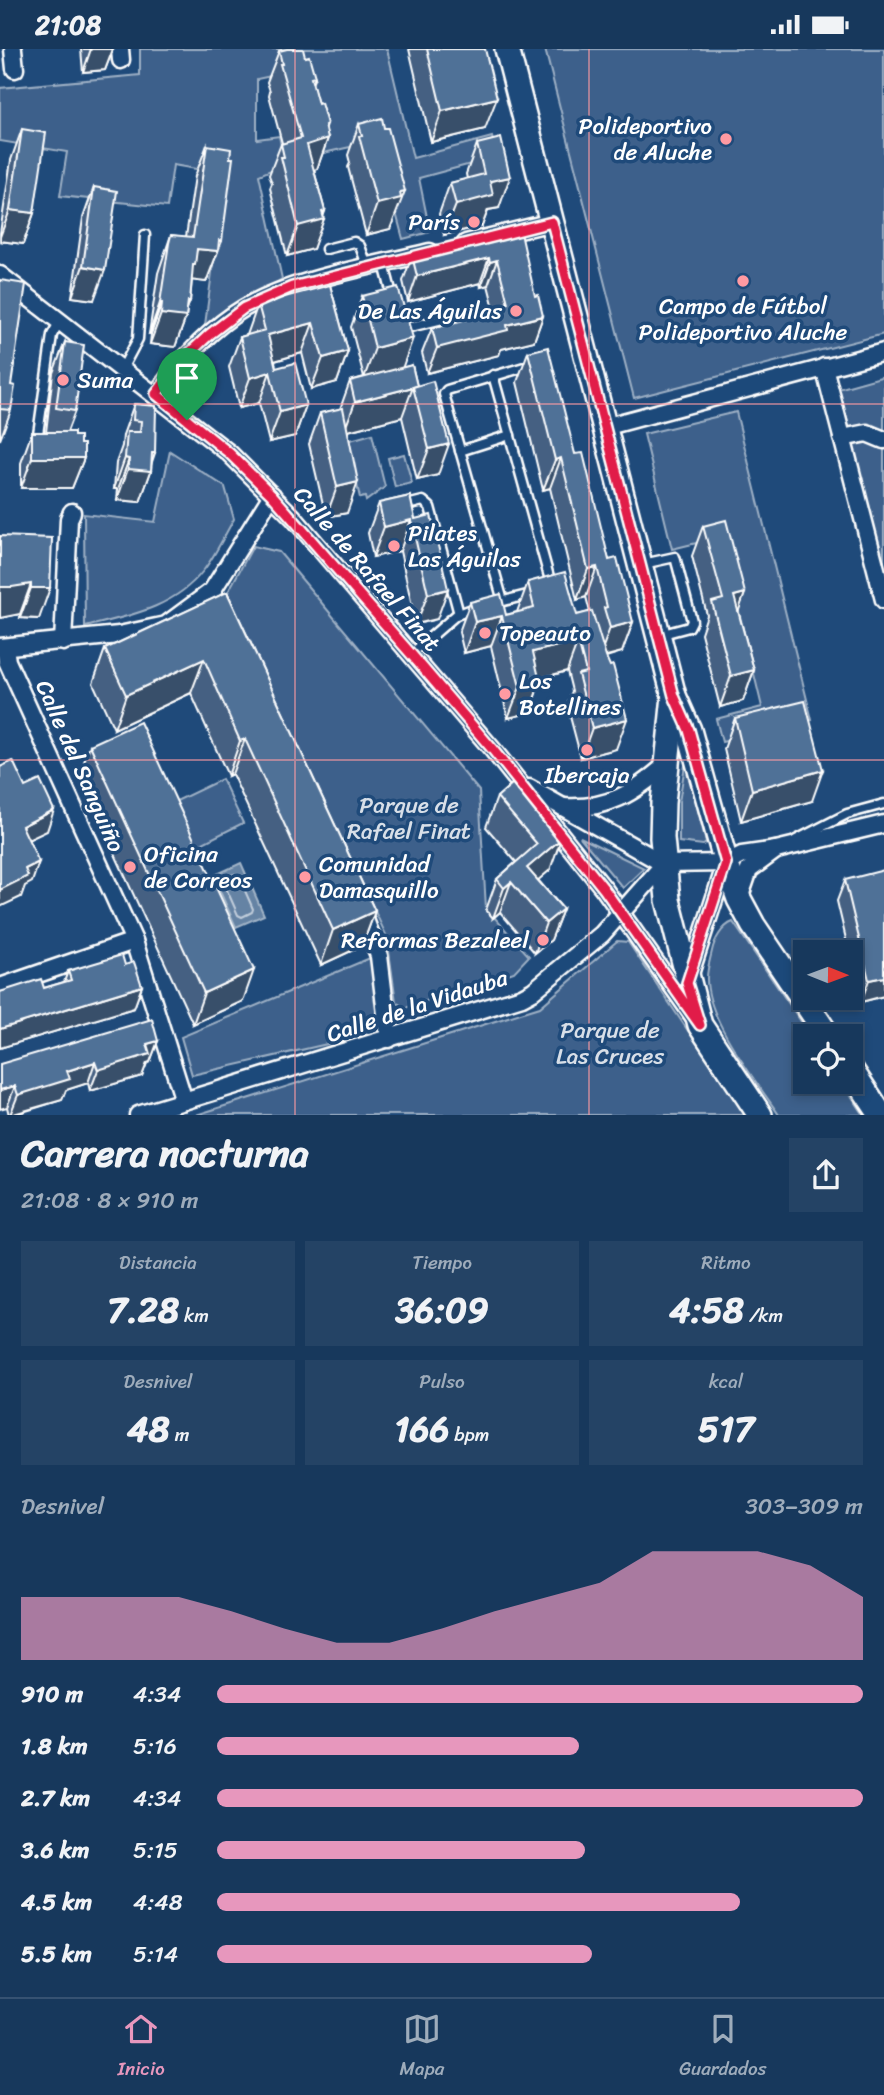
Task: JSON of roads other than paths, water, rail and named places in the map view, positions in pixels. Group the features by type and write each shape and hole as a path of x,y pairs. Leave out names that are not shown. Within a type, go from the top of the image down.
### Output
{"street":[{"path":"13,49 15,69"},
{"path":"507,49 674,696 689,730 726,863 743,905 820,1024"},
{"path":"156,394 182,360 244,308 292,287 552,222"},
{"name":"Calle de Rafael Finat","path":"0,275 229,453 272,495 519,782 604,889 700,1025"},
{"path":"604,427 884,352"},
{"path":"824,367 881,579 884,600"},
{"path":"842,438 867,433 884,440"},
{"path":"3,647 119,635 166,625 212,591 272,495"},
{"path":"63,642 69,519 72,512"},
{"path":"212,591 230,629"},
{"name":"Calle del Sanguiño","path":"3,647 134,941 152,1020 184,1101"},
{"path":"674,696 663,803 664,864 668,901 700,1025 760,1115"},
{"path":"559,806 589,807 612,802 647,782 667,764"},
{"name":"Calle de Rafael Finat","path":"519,782 664,864"},
{"path":"664,864 726,863 742,855 776,850 884,824"},
{"path":"743,905 749,870 776,850"},
{"path":"687,983 726,863"},
{"name":"Calle de la Vidauba","path":"138,1115 522,997 602,934 664,864"},
{"path":"354,893 371,930 379,956 389,1039"},
{"path":"712,912 743,905"},
{"path":"0,987 134,941"},
{"path":"863,1086 878,1106"}],"lane":[{"path":"122,369 138,339 145,235"},
{"path":"326,249 354,242 360,246 376,266 394,303"},
{"path":"397,316 401,329 479,310"},
{"path":"37,446 52,335 60,321"},
{"path":"503,601 444,394 447,390 533,364"},
{"path":"411,654 459,614 553,589 493,376"},
{"path":"460,451 510,435"},
{"path":"397,508 423,501 430,507 459,614"},
{"path":"640,565 675,557 686,597 691,625 659,636"},
{"path":"776,850 847,814 884,804"}],"water":[{"path":"241,863 264,915 236,927 213,876"}],"place":[{"name":"Polideportivo de Aluche","path":"726,139"},
{"name":"París","path":"474,222"},
{"name":"Campo de Fútbol Polideportivo Aluche","path":"743,281"},
{"name":"De Las Águilas","path":"516,311"},
{"name":"Suma","path":"63,380"},
{"name":"Pilates Las Águilas","path":"394,546"},
{"name":"Topeauto","path":"485,633"},
{"name":"Los Botellines","path":"505,694"},
{"name":"Ibercaja","path":"587,750"},
{"name":"Oficina de Correos","path":"130,867"},
{"name":"Comunidad Damasquillo","path":"305,877"},
{"name":"Reformas Bezaleel","path":"543,940"}],"park label":[{"name":"Parque de Rafael Finat","path":"409,818"},
{"name":"Parque de Las Cruces","path":"610,1043"}]}
